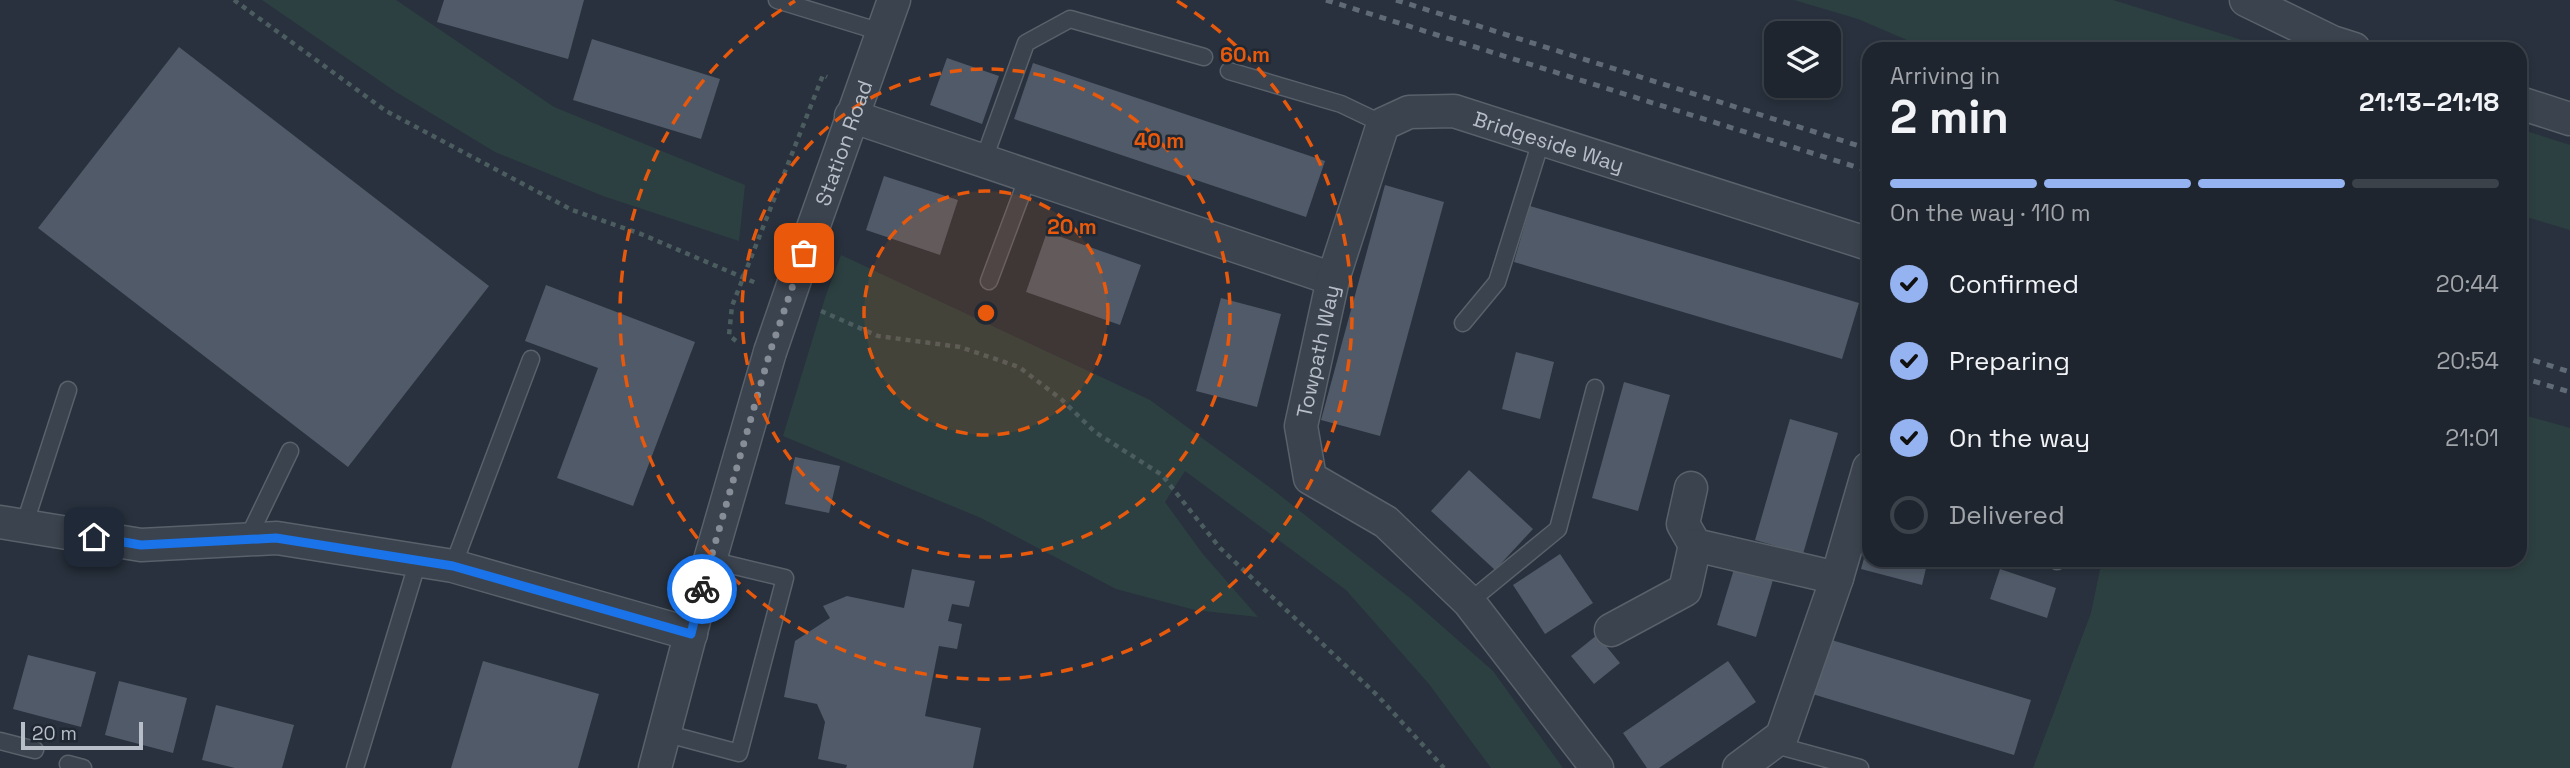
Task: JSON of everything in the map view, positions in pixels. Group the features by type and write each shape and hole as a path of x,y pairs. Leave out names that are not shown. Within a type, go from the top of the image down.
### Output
{"street":[{"name":"Station Road","path":"655,768 710,560 770,352 894,0"},
{"path":"2246,0 2332,42"},
{"name":"Towpath Way","path":"856,103 984,159 1333,279 1301,426 1310,478 1386,522 1469,602 1597,768"},
{"path":"2527,105 2570,119"},
{"name":"Bridgeside Way","path":"1383,124 1409,112 1454,111 1862,242"},
{"path":"1333,279 1383,124"},
{"path":"1611,630 1685,590 1695,545 1683,524 1691,488"},
{"path":"1739,768 1782,736 1837,578 1862,492"},
{"path":"12,524 141,545 276,538 453,566 691,634"},
{"path":"1695,545 1837,578"}],"lane":[{"path":"777,0 881,32"},
{"path":"984,159 1026,43 1070,19 1204,57"},
{"path":"1229,71 1341,104 1383,124"},
{"path":"1463,323 1497,282 1542,138"},
{"path":"989,281 1029,174"},
{"path":"453,566 531,359"},
{"path":"1469,602 1558,529 1595,388"},
{"path":"12,524 68,390"},
{"path":"247,540 290,451"},
{"path":"664,733 739,753 785,578 710,560"},
{"path":"355,768 418,561"},
{"path":"0,741 34,750"},
{"path":"1772,744 1860,768"}],"path":[{"path":"234,0 386,111 572,210 641,234 769,288"},
{"path":"736,341 729,335 732,306 823,75 856,103"},
{"path":"817,309 878,336 960,347 1018,367 1060,399 1095,432 1162,475 1220,548 1377,695 1444,768"}],"shaded area":[{"path":"262,0 396,0 554,107 745,185 739,241 603,196 495,152 396,92"},
{"path":"1794,0 2113,0 2248,42 1912,42 1858,19"},
{"path":"2527,131 2570,145 2570,230 2527,217"},
{"path":"841,255 1150,400 1272,489 1410,598 1493,671 1563,768 1491,768 1429,684 1346,590 1185,471 1165,502 1202,553 1258,617 1195,610 1116,589 981,518 783,436"},
{"path":"2527,416 2570,428 2570,768 2033,768 2091,613 2101,567 2527,567"}],"building":[{"path":"444,0 584,0 568,59 437,22"},
{"path":"592,39 720,79 701,139 573,100"},
{"path":"179,47 489,286 348,467 38,228"},
{"path":"947,58 999,76 982,124 930,105"},
{"path":"1033,63 1325,161 1306,217 1014,119"},
{"path":"884,176 958,200 940,255 866,230"},
{"path":"1385,185 1444,202 1380,436 1321,420"},
{"path":"1530,206 1859,303 1842,359 1514,262"},
{"path":"1047,232 1141,265 1120,325 1026,292"},
{"path":"546,285 695,342 633,506 557,478 598,368 525,341"},
{"path":"1221,298 1281,314 1257,407 1196,391"},
{"path":"1516,352 1554,362 1540,419 1502,409"},
{"path":"1624,382 1670,395 1638,511 1592,498"},
{"path":"1790,419 1838,433 1803,554 1755,540"},
{"path":"795,457 840,466 829,513 785,504"},
{"path":"1469,470 1533,529 1495,570 1431,511"},
{"path":"1560,554 1593,603 1545,634 1513,585"},
{"path":"1862,565 1926,567 1922,585 1861,569"},
{"path":"912,569 975,581 969,607 952,604 948,621 962,624 957,649 939,646 925,716 981,728 973,768 846,768 847,765 818,759 825,722 817,704 784,697 795,641 830,618 823,606 847,596 904,608"},
{"path":"1734,569 1773,580 1756,637 1717,625"},
{"path":"2000,569 2056,588 2047,618 1990,599"},
{"path":"1597,635 1620,663 1594,684 1571,656"},
{"path":"1825,638 2031,700 2014,755 1809,693"},
{"path":"28,655 96,672 81,727 13,709"},
{"path":"483,661 599,694 578,768 451,768"},
{"path":"1728,661 1756,702 1659,768 1647,768 1623,733"},
{"path":"119,681 187,698 173,753 105,735"},
{"path":"216,705 294,725 282,768 235,768 202,760"}],"railway":[{"path":"1326,0 1862,169"},
{"path":"1396,0 1862,147"},
{"path":"2527,358 2570,372"},
{"path":"2527,379 2570,392"}],"way so far":[{"path":"702,589 770,352 804,253"}],"route":[{"path":"94,537 141,545 276,538 453,566 691,634 702,589"}]}
